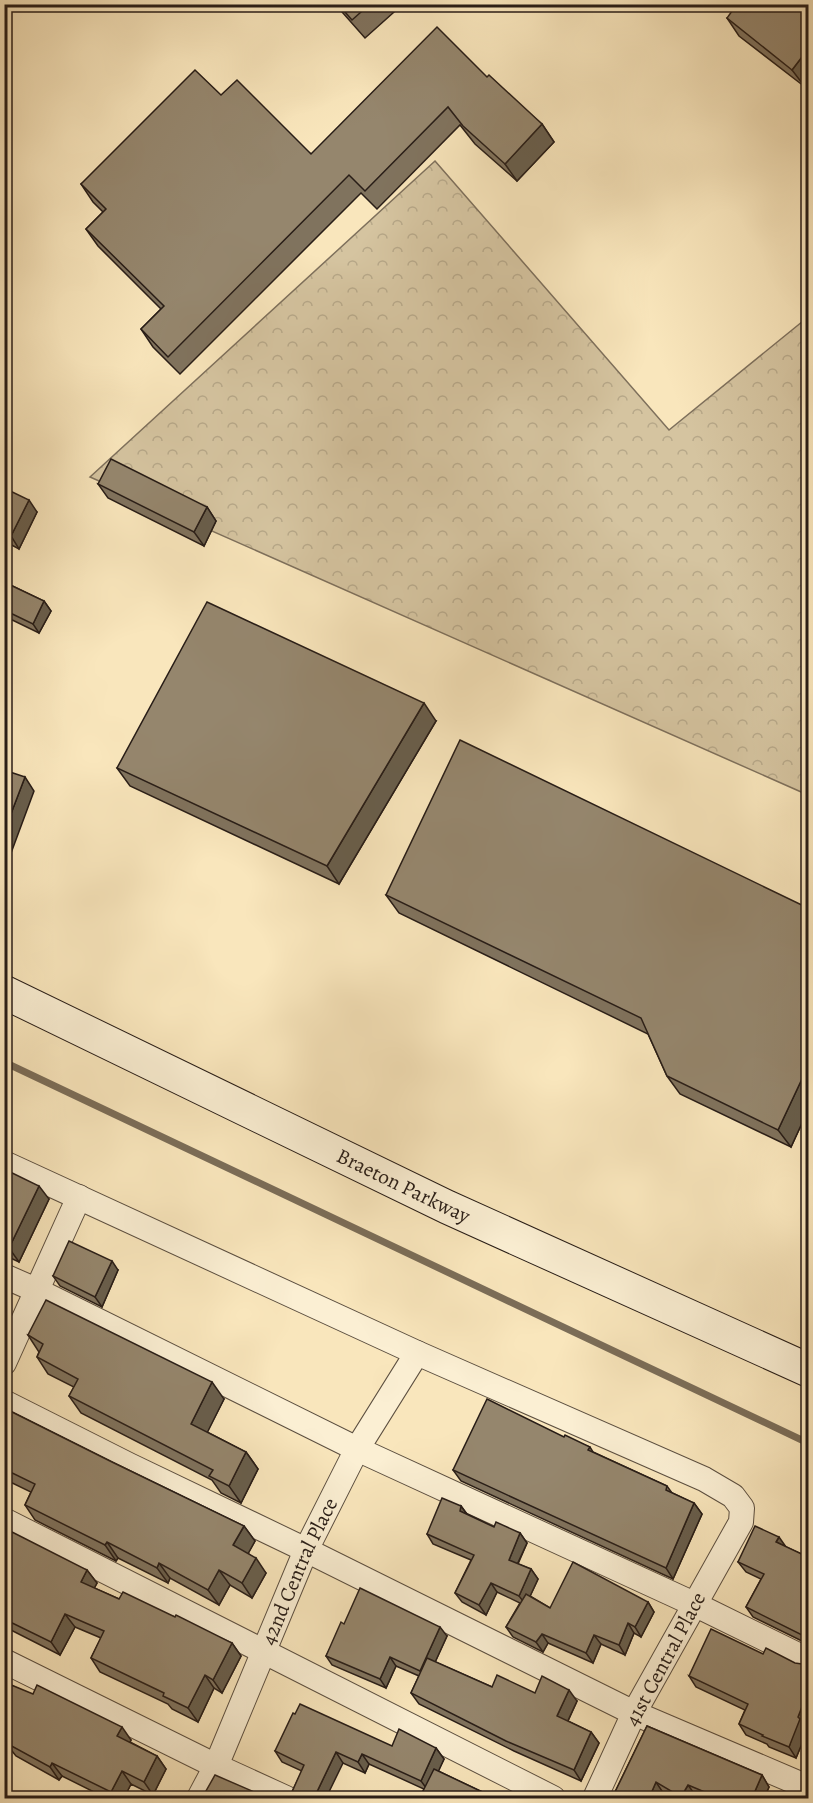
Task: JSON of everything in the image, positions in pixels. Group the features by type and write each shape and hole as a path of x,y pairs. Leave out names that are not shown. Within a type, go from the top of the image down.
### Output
{"main road":[{"name":"Braeton Parkway","path":"4,992 447,1207 808,1370"}],"street":[{"path":"4,1163 417,1353"},
{"path":"4,1363 79,1197"},
{"path":"4,1276 357,1449 694,1604 808,1660"},
{"name":"42nd Central Place","path":"199,1798 216,1766 306,1550 357,1449 417,1353"},
{"name":"41st Central Place","path":"417,1353 704,1479 733,1496 742,1508 741,1522 634,1713 595,1798"},
{"path":"4,1402 634,1713 804,1788"},
{"path":"4,1520 553,1798"},
{"path":"4,1661 216,1766 286,1798"}],"green space":[{"path":"435,161 669,430 808,317 808,795 90,477"}],"building":[{"path":"338,4 370,4 352,20"},
{"path":"737,4 808,4 808,56 805,53 792,70 727,18"},
{"path":"437,27 487,77 489,75 542,124 505,164 463,126 448,107 365,191 349,175 168,357 141,329 164,306 86,229 106,209 81,184 195,70 221,95 237,80 311,154"},
{"path":"111,459 207,507 194,532 98,484"},
{"path":"4,488 29,500 11,536 4,533"},
{"path":"4,582 44,601 33,624 4,610"},
{"path":"207,602 424,703 327,866 117,768"},
{"path":"460,740 808,908 808,1066 778,1130 667,1076 641,1018 386,895"},
{"path":"4,770 25,777 4,832"},
{"path":"4,1169 39,1186 9,1248 4,1246"},
{"path":"69,1241 112,1261 95,1297 53,1276"},
{"path":"46,1300 212,1382 191,1424 246,1452 229,1486 209,1476 213,1470 69,1396 78,1379 37,1357 43,1344 28,1335"},
{"path":"487,1399 564,1437 565,1435 590,1447 588,1450 667,1486 666,1490 694,1503 666,1568 453,1470"},
{"path":"4,1408 244,1526 233,1545 256,1558 242,1583 219,1570 208,1590 159,1563 157,1568 107,1542 105,1545 25,1505 35,1484 4,1469"},
{"path":"442,1498 461,1506 460,1511 494,1527 496,1522 520,1533 509,1560 531,1569 519,1596 491,1583 479,1605 455,1593 474,1555 427,1534"},
{"path":"755,1526 779,1537 776,1542 808,1557 808,1638 746,1607 764,1574 738,1562"},
{"path":"12,1532 87,1570 81,1582 119,1599 123,1592 232,1643 213,1680 205,1675 188,1708 163,1696 164,1693 91,1658 104,1631 65,1614 51,1642 4,1619 4,1537 9,1539"},
{"path":"573,1562 648,1602 635,1627 628,1623 619,1645 594,1635 586,1653 542,1634 536,1642 506,1627 526,1594 550,1608"},
{"path":"360,1588 440,1627 420,1671 390,1657 380,1679 326,1656"},
{"path":"711,1629 763,1654 766,1648 795,1663 802,1664 808,1661 808,1691 789,1747 739,1724 748,1704 689,1676"},
{"path":"427,1658 492,1687 497,1675 535,1693 542,1676 569,1690 557,1716 591,1732 574,1770 506,1741 411,1693"},
{"path":"4,1682 33,1694 37,1685 122,1727 117,1736 157,1756 144,1782 122,1771 111,1792 52,1763 50,1767 6,1743 8,1740 4,1738"},
{"path":"300,1704 392,1746 399,1729 436,1748 421,1781 362,1754 358,1762 336,1752 314,1798 288,1798 304,1765 275,1751 293,1713 295,1714"},
{"path":"647,1726 762,1775 752,1798 719,1798 688,1785 681,1797 656,1782 649,1798 625,1798 614,1794"},
{"path":"434,1769 495,1798 428,1798 421,1795"},
{"path":"215,1775 268,1798 202,1798"}],"waterway":[{"path":"4,1062 808,1443"}]}
